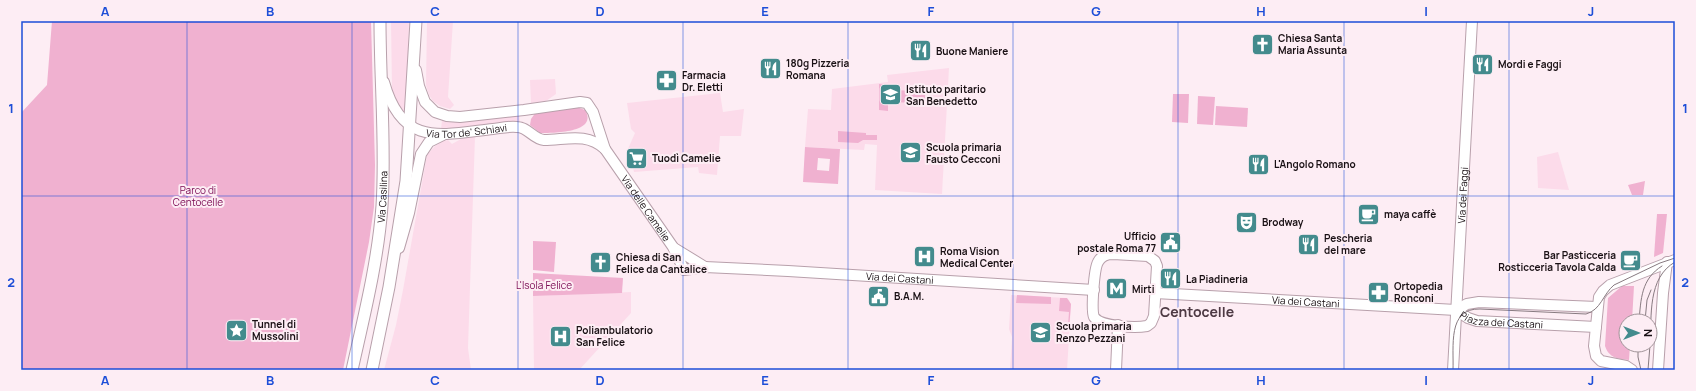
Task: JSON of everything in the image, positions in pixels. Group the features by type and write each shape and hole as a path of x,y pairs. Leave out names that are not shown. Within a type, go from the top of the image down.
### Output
{"main road":[{"name":"Via Casilina","path":"352,370 376,251 382,208 383,155 380,21"},
{"name":"Via Casilina","path":"372,370 394,259 406,181 416,21"}],"street":[{"name":"Via dei Faggi","path":"1453,370 1472,21"},
{"name":"Via Tor de' Schiavi","path":"414,46 416,72 422,95 428,105 438,113 455,117 584,102 590,106 595,119"},
{"path":"380,70 392,105 410,125"},
{"name":"Via delle Camelie","path":"595,119 605,149 673,247 684,270"},
{"name":"Via Tor de' Schiavi","path":"410,125 430,134 448,134 516,126 539,139 565,138"},
{"name":"Via Casilina","path":"394,259 407,222 422,153 432,140 448,134"},
{"name":"Via delle Camelie","path":"565,138 586,139 597,143 605,149"},
{"name":"Via dei Castani","path":"673,247 688,258 705,267"},
{"path":"1113,254 1148,256 1154,258 1157,266 1155,293 1154,316 1150,324 1142,326 1103,324 1094,316 1092,307 1098,262 1103,256 1113,254"},
{"path":"1632,370 1626,366 1606,362 1598,358 1594,348 1599,296 1607,287 1671,261"},
{"path":"1658,367 1663,288 1671,261"},
{"name":"Via dei Castani","path":"684,270 705,267 793,271 1094,290"},
{"name":"Via dei Castani","path":"1155,293 1456,310"},
{"name":"Piazza dei Castani","path":"1596,327 1477,321 1468,318 1456,310 1468,304 1478,302 1597,307"},
{"path":"1116,370 1118,325"}],"shaded area":[{"path":"391,21 409,21 406,118 395,104 392,89"},
{"path":"427,21 453,21 448,97 454,105 450,109 440,106 433,101 429,95 426,85"},
{"name":"Scuola primaria Fausto Cecconi","path":"949,68 942,194 875,190 877,145 865,144 864,150 805,147 808,109 831,110 832,89 888,82 887,75"},
{"path":"555,79 556,94 546,101 531,103 530,80"},
{"path":"720,93 723,112 744,109 741,136 720,136 717,175 699,173 698,167 634,172 628,149 635,133 631,129 627,103"},
{"path":"519,114 520,122 441,131 442,119 454,122"},
{"path":"475,136 468,348 471,370 384,370 396,325 403,290 427,155 435,146 443,141 448,140 452,144 461,139"},
{"path":"1558,152 1569,190 1538,188 1537,157"},
{"path":"631,292 631,313 579,370 534,370 533,296"},
{"name":"Scuola primaria Renzo Pezzani","path":"1011,295 1066,298 1069,300 1071,305 1067,370 1010,370 1012,337 1009,329"}],"green space":[{"name":"Parco di Centocelle","path":"52,21 371,21 375,165 374,207 369,242 343,370 21,370 21,113 47,85"},
{"path":"879,84 888,85 888,111 879,110"},
{"path":"897,90 925,92 925,104 896,102"},
{"path":"1173,94 1189,94 1188,123 1172,122"},
{"path":"1198,96 1215,97 1213,125 1197,124"},
{"path":"1216,106 1248,108 1247,127 1215,125"},
{"path":"577,107 585,110 588,118 586,123 580,127 563,132 540,133 530,125 531,119 536,112"},
{"path":"838,131 877,135 877,140 863,140 858,143 838,142"},
{"path":"805,147 840,149 838,184 803,182","holes":["818,158 830,159 829,171 817,170"]},
{"path":"1645,181 1643,195 1632,195 1628,185"},
{"path":"1657,214 1667,214 1663,253 1654,257"},
{"path":"533,241 556,242 554,272 533,270"},
{"name":"L'Isola Felice","path":"533,273 623,278 622,293 533,296"},
{"path":"1622,286 1634,286 1632,313 1618,313 1618,353 1629,353 1629,360 1614,357 1609,353 1605,346 1608,298"},
{"path":"1017,295 1051,297 1051,304 1016,303"},
{"path":"1060,298 1067,298 1071,304 1069,329 1057,328 1057,326 1068,326 1069,312 1059,311"}],"tram line":[{"path":"1453,370 1454,330 1462,315 1469,310 1480,309 1586,314 1591,312 1599,305 1614,285 1660,263 1675,258"},
{"path":"1651,313 1655,288 1666,269 1675,262"},
{"path":"1640,313 1643,290 1646,283 1655,271 1662,266"},
{"path":"1646,313 1647,300 1651,290"},
{"path":"1638,353 1641,370"},
{"path":"1648,370 1649,353"}],"place":[{"name":"Chiesa Santa Maria Assunta","path":"1262,44"},
{"name":"Buone Maniere","path":"921,51"},
{"name":"Mordi e Faggi","path":"1482,64"},
{"name":"180g Pizzeria Romana","path":"771,69"},
{"name":"Farmacia Dr. Eletti","path":"667,81"},
{"name":"Istituto paritario San Benedetto","path":"890,95"},
{"name":"Scuola primaria Fausto Cecconi","path":"911,153"},
{"name":"Tuodì Camelie","path":"636,158"},
{"name":"L'Angolo Romano","path":"1259,164"},
{"name":"maya caffè","path":"1368,214"},
{"name":"Brodway","path":"1247,222"},
{"name":"Ufficio postale Roma 77","path":"1171,242"},
{"name":"Pescheria del mare","path":"1308,244"},
{"name":"Roma Vision Medical Center","path":"925,257"},
{"name":"Bar Pasticceria Rosticceria Tavola Calda","path":"1631,261"},
{"name":"Chiesa di San Felice da Cantalice","path":"601,263"},
{"name":"La Piadineria","path":"1170,279"},
{"name":"Mirti","path":"1117,289"},
{"name":"Ortopedia Ronconi","path":"1378,292"},
{"name":"B.A.M.","path":"878,296"},
{"name":"Tunnel di Mussolini","path":"236,330"},
{"name":"Scuola primaria Renzo Pezzani","path":"1040,332"},
{"name":"Poliambulatorio San Felice","path":"560,336"}],"district":[{"name":"Centocelle","path":"1197,312"}]}
